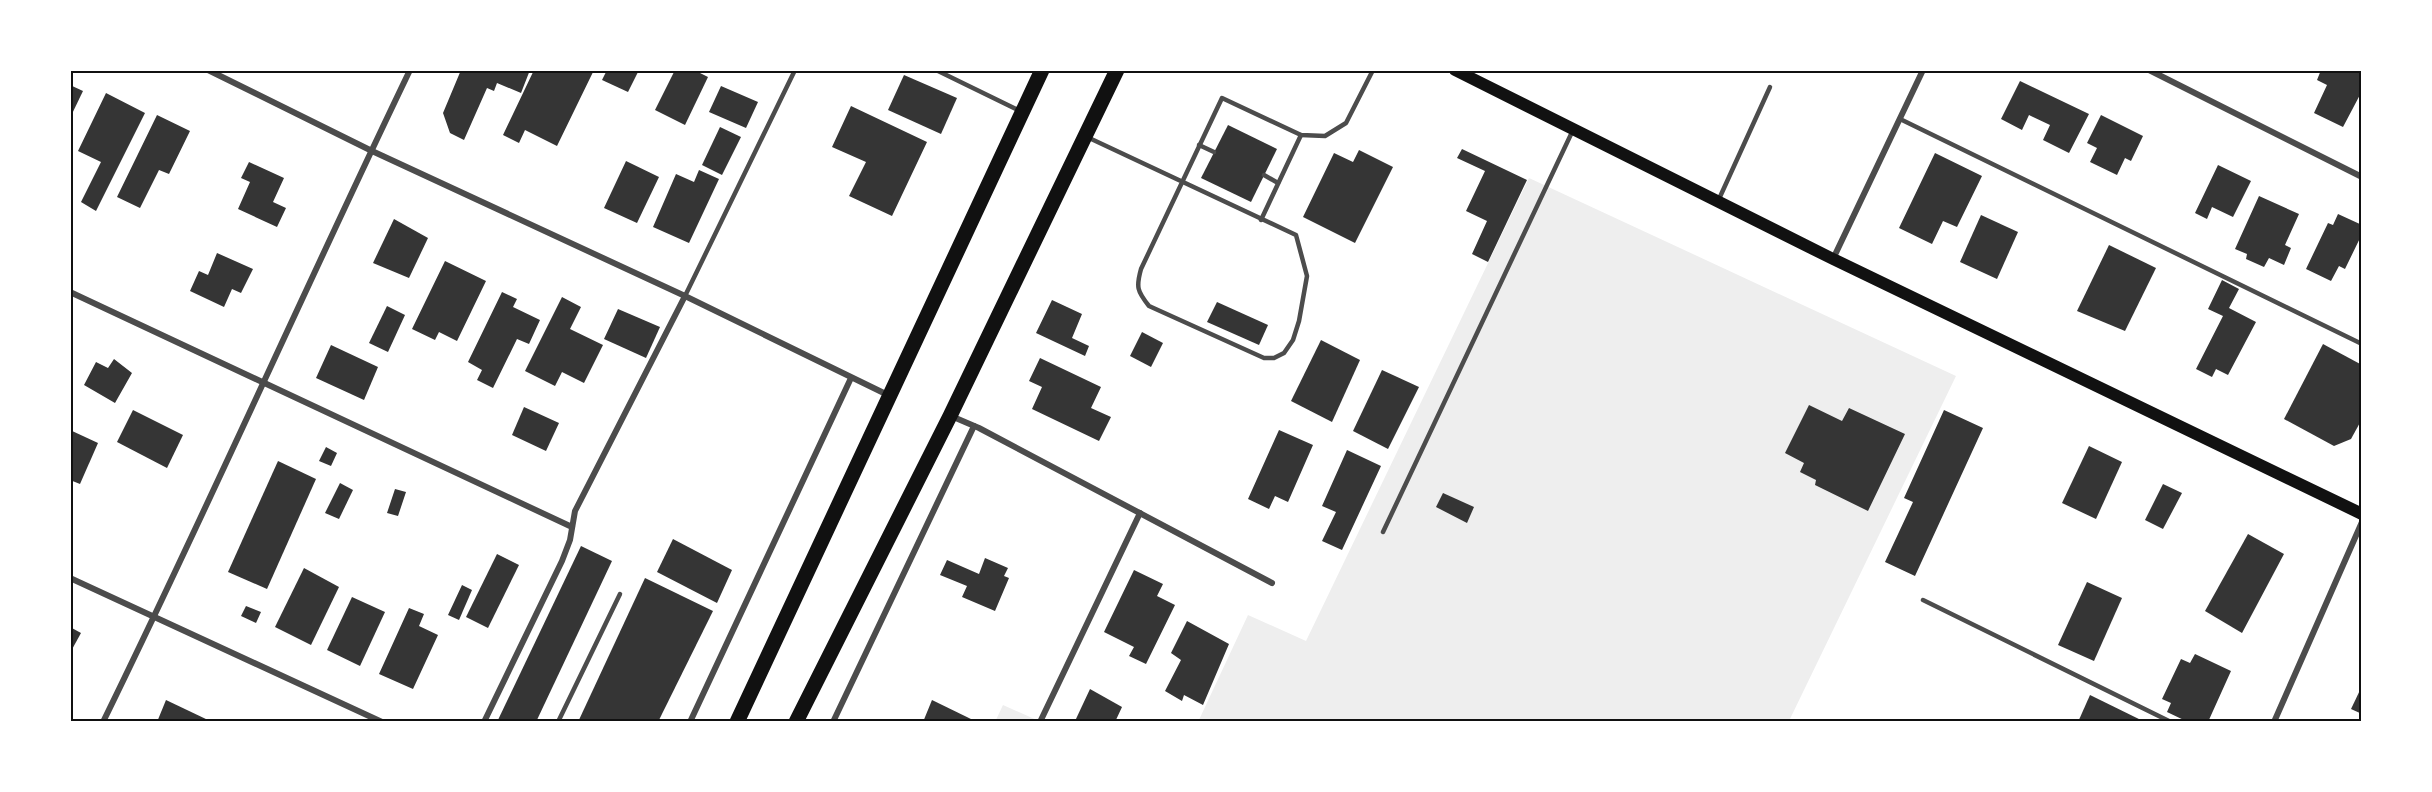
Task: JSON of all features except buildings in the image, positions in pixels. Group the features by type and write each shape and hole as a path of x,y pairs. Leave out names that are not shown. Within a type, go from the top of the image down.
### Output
{"main road":[{"path":"737,722 1042,70"},
{"path":"796,722 950,416 1117,70"},
{"path":"1455,70 1833,259 2361,513"}],"street":[{"path":"208,70 372,151 685,296 890,396"},
{"path":"104,722 410,70"},
{"path":"1833,259 1923,70"},
{"path":"2149,70 2361,177"},
{"path":"70,292 572,527"},
{"path":"484,722 562,561 575,511 685,296"},
{"path":"690,722 851,378"},
{"path":"950,416 974,426 1272,583"},
{"path":"833,722 974,426"},
{"path":"1040,722 1140,513"},
{"path":"2274,722 2361,522"},
{"path":"70,578 382,722"}],"lane":[{"path":"685,296 795,70"},
{"path":"936,70 1023,112"},
{"path":"1084,135 1182,183 1296,235 1307,276 1299,321 1293,340 1284,353 1274,358 1264,358 1149,306 1140,295 1137,284 1141,269 1182,183 1199,145 1222,98 1301,135 1325,136 1346,123 1373,70"},
{"path":"1718,201 1770,87"},
{"path":"1900,119 2361,344"},
{"path":"1383,531 1573,130"},
{"path":"1261,220 1301,135"},
{"path":"1199,145 1214,152"},
{"path":"1264,176 1278,183"},
{"path":"558,722 620,594"},
{"path":"1923,600 2170,722"}],"shaded area":[{"path":"1529,178 1956,376 1789,721 1198,722 1248,615 1306,641"},
{"path":"1003,705 1039,721 995,722"}]}
